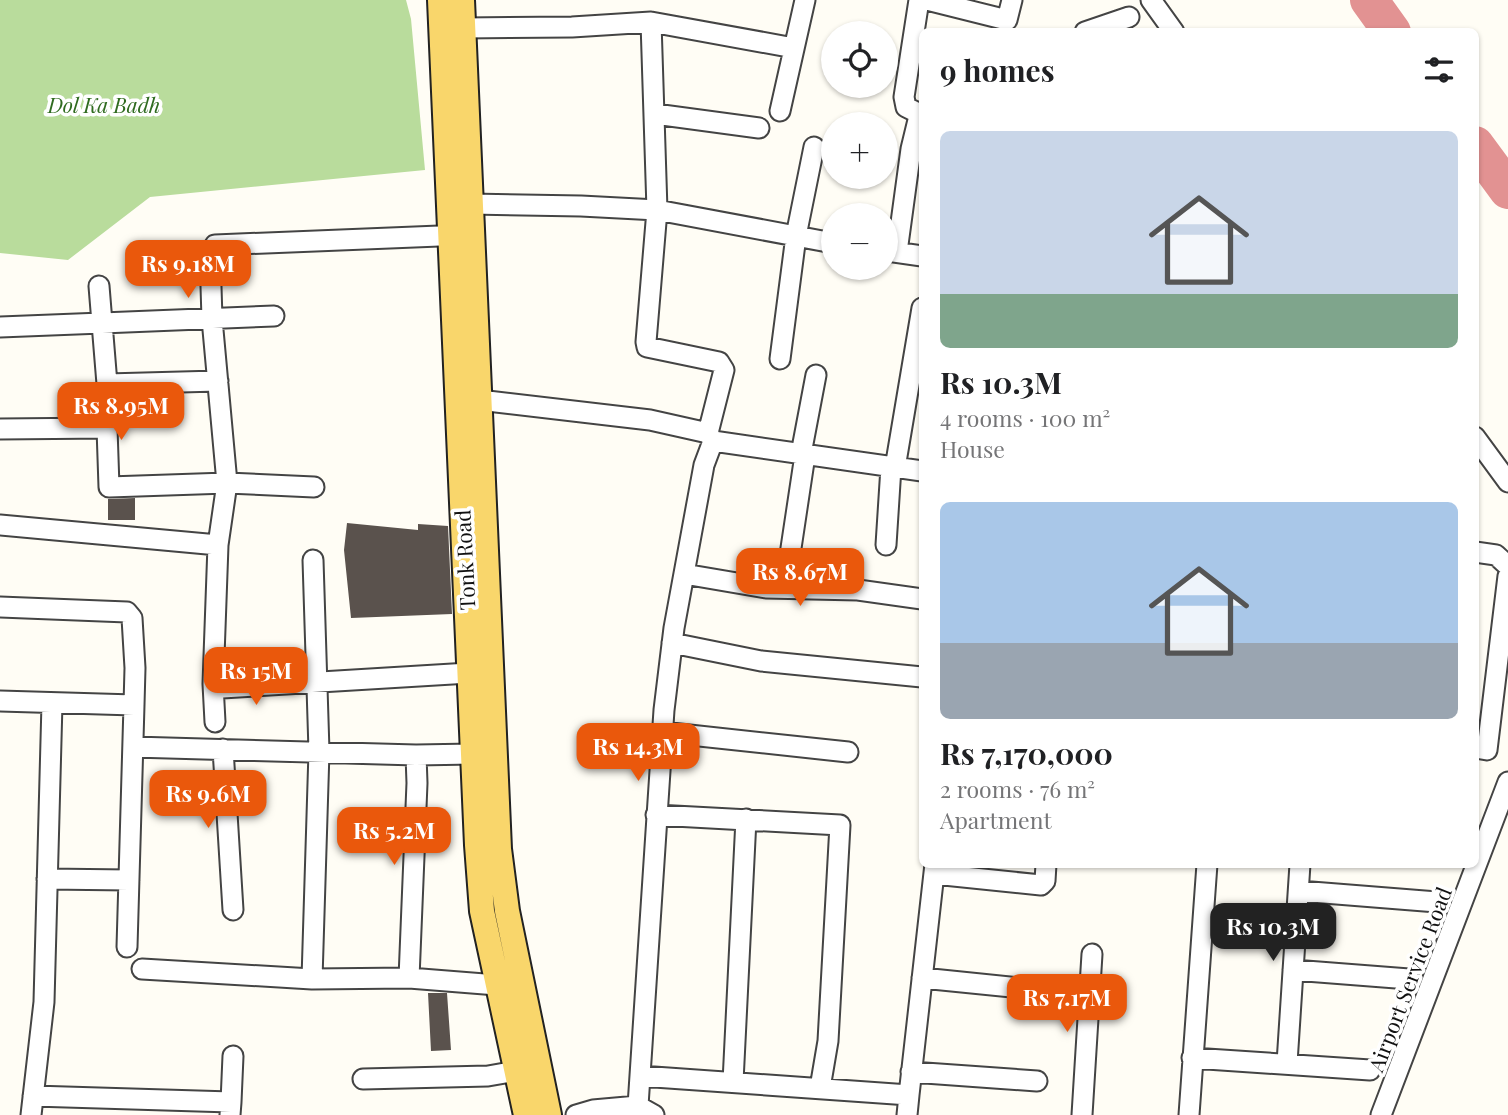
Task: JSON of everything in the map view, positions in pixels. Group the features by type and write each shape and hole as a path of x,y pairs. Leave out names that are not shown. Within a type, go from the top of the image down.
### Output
{"main road":[{"name":"Tonk Road","path":"440,0 479,400 499,849 507,911 548,1115"},
{"name":"Tonk Road","path":"461,0 471,204 461,235 469,673 482,911 526,1115"}],"street":[{"path":"780,111 805,0"},
{"path":"898,224 917,150 919,116 906,107 904,97 919,0"},
{"path":"926,0 1010,28 1012,0"},
{"path":"1151,0 1171,28"},
{"path":"1098,28 1129,18"},
{"path":"463,28 572,27 651,22 794,48"},
{"path":"576,1115 593,1110 646,1111 640,1076 662,732 672,643 724,370 719,362 647,347 657,210 651,22"},
{"path":"655,114 759,128"},
{"path":"780,359 796,236 814,148"},
{"path":"471,204 657,210 821,241"},
{"path":"215,722 219,545 227,483 212,319 210,254 215,245 461,235"},
{"path":"898,252 919,256"},
{"path":"99,286 107,384 109,487 227,483 314,487"},
{"path":"0,327 274,316"},
{"path":"886,545 893,467 919,324"},
{"path":"785,588 816,375"},
{"path":"107,384 219,382"},
{"path":"479,400 650,420 710,437 803,455 919,471"},
{"path":"0,429 107,428"},
{"path":"1479,441 1504,468"},
{"path":"0,525 219,545"},
{"path":"1479,553 1496,555 1508,566"},
{"path":"312,979 319,751 313,560"},
{"path":"684,574 766,588 858,590 919,599"},
{"path":"1479,749 1487,750 1508,576"},
{"path":"0,607 127,612 132,618 135,668 127,947"},
{"path":"672,643 761,662 919,677"},
{"path":"214,684 222,688 318,684 469,673"},
{"path":"0,701 134,705"},
{"path":"52,702 44,1002 32,1106 231,1108 233,1056"},
{"path":"662,732 848,752"},
{"path":"133,747 416,755 473,754"},
{"path":"223,749 233,910"},
{"path":"409,978 416,755"},
{"name":"Airport Service Road","path":"1381,1115 1502,815 1508,782"},
{"path":"656,815 840,825 828,1041 820,1088"},
{"path":"733,1082 746,819"},
{"path":"907,1115 934,869 1043,884 1045,868"},
{"path":"1189,1115 1207,868"},
{"path":"1287,1063 1300,868"},
{"path":"47,879 129,880"},
{"path":"1298,891 1437,902"},
{"path":"1082,1115 1091,954"},
{"path":"142,970 312,979 409,978 497,985"},
{"path":"1293,970 1409,979"},
{"path":"922,978 1020,988"},
{"path":"1192,1058 1370,1070"},
{"path":"363,1079 488,1076 516,1071"},
{"path":"911,1072 1037,1081"},
{"path":"640,1076 909,1095"}],"green space":[{"name":"Dol Ka Badh","path":"0,0 406,0 411,19 425,170 150,197 68,260 0,253"}],"building":[{"path":"135,498 135,520 108,520 108,499"},
{"path":"347,523 418,530 418,524 448,526 452,614 351,618 344,550"},
{"path":"428,993 447,993 451,1050 431,1051"}],"taxiway":[{"path":"1369,0 1389,28"},
{"path":"1479,150 1508,190"}]}
